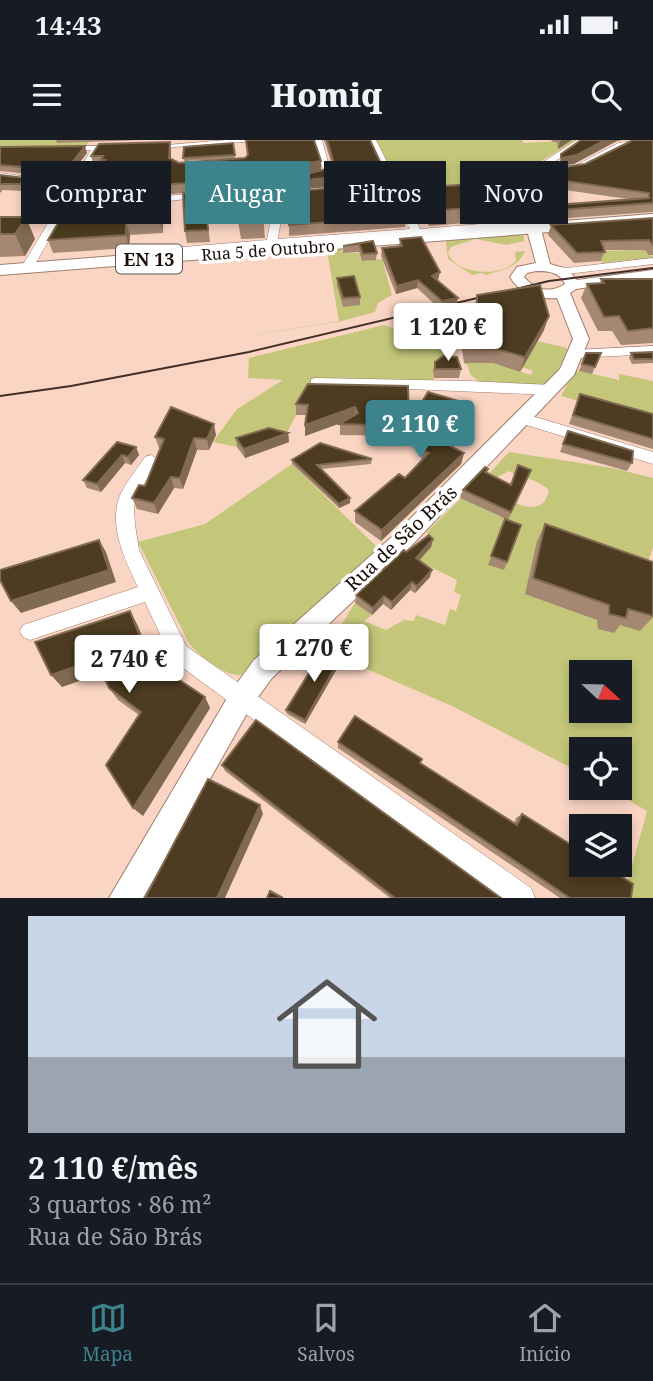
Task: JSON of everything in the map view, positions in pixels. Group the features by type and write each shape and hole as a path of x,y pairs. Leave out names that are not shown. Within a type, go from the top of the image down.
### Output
{"main road":[{"name":"EN 13","path":"534,226 651,221"},
{"name":"Rua 5 de Outubro","path":"0,270 534,226"}],"street":[{"path":"55,149 178,146 188,143 266,140"},
{"path":"310,178 329,176 318,140"},
{"path":"372,140 417,235"},
{"path":"548,161 582,140"},
{"path":"568,169 580,167 615,146 637,140"},
{"path":"240,142 242,153"},
{"path":"177,157 178,146"},
{"path":"90,161 97,148"},
{"path":"0,176 21,179"},
{"path":"27,268 42,233 51,224"},
{"path":"272,246 275,224"},
{"path":"534,226 534,234 549,268 569,277 556,304 575,355 653,350"},
{"name":"Rua 5 de Outubro","path":"175,250 272,246"},
{"path":"653,261 567,271 528,268 517,277 520,284 528,289 561,290 653,274"},
{"name":"Rua de São Brás","path":"125,898 241,699 263,669 403,540 525,419 552,390 575,355"},
{"path":"316,382 481,385 552,390"},
{"path":"525,419 653,458"},
{"path":"151,461 129,494 125,508 130,550 179,653 521,898"},
{"path":"30,631 150,592"}],"green space":[{"path":"0,140 90,140 86,146 0,147"},
{"path":"376,140 522,140 524,143 577,140 541,161 460,161 460,195 446,196 446,161 386,161"},
{"path":"524,236 524,241 507,245 475,239 451,247 448,253 460,266 480,272 501,270 486,275 472,275 448,259 446,240"},
{"path":"341,248 343,253 359,253 362,261 382,259 392,295 378,303 375,312 342,321 209,342 339,321 327,250"},
{"path":"645,250 653,257 602,263 600,256 589,251"},
{"path":"525,251 519,261 502,270 516,260 515,252"},
{"path":"414,323 449,343 456,366 433,370 434,380 315,379 283,440 237,447 213,442 237,409 283,380 248,378 249,358 384,325 392,328"},
{"path":"537,341 567,348 559,372 546,385 540,387 478,381 464,363 492,363 531,375 533,371 519,366 521,362 525,363"},
{"path":"575,370 619,380 619,374 653,381 653,422 561,396"},
{"path":"509,452 613,468 653,478 653,547 642,578 653,581 653,898 623,898 629,877 632,877 632,865 647,811 628,800 632,800 632,737 569,737 569,767 452,706 325,651 355,603 372,615 364,621 386,630 404,620 414,621 416,615 445,625 450,609 456,611 461,595 454,592 457,580 418,561 429,541 427,532 461,498 500,517 507,499 525,506 537,506 546,498 549,490 540,483 509,471 496,478 487,476"},
{"path":"292,464 380,550 344,579 241,675 227,672 213,665 189,643 138,542 205,524"}],"building":[{"path":"246,140 314,140 321,161 205,161 245,158 248,155"},
{"path":"327,140 370,140 380,161 333,161"},
{"path":"581,140 605,140 577,155 561,158 561,154"},
{"path":"633,140 653,140 653,203 568,209 568,204 649,198 649,193 568,181 568,167 585,164"},
{"path":"170,142 169,158 185,163 185,183 171,184 171,161 104,161 101,160 103,156 91,156 99,144"},
{"path":"233,143 235,155 183,158 184,147"},
{"path":"85,146 73,161 21,161 21,167 0,165 0,147"},
{"path":"324,170 324,178 310,179 310,173"},
{"path":"0,175 21,178 20,184 0,184"},
{"path":"460,185 460,209 446,210 446,186"},
{"path":"324,189 324,223 310,224 310,190"},
{"path":"183,193 185,224 207,224 208,230 185,231"},
{"path":"0,217 21,217 21,224 15,234 0,234"},
{"path":"653,218 653,245 649,240 601,241 605,252 577,253 551,225"},
{"path":"58,224 126,224 126,235 48,240"},
{"path":"421,237 440,272 432,276 458,298 442,301 418,280 397,286 382,248 402,246 400,239"},
{"path":"373,241 377,253 363,254 359,244 343,246"},
{"path":"354,276 360,297 343,298 337,278"},
{"path":"601,279 653,279 653,328 628,331 619,316 604,317 587,284 604,283"},
{"path":"540,285 549,316 525,357 496,349 467,348 464,328 472,330 477,317 477,295"},
{"path":"653,352 653,359 634,359 631,353"},
{"path":"586,353 601,353 595,367 582,364"},
{"path":"443,356 457,357 461,369 435,369 435,362"},
{"path":"308,384 408,386 409,420 406,426 340,424 358,413 355,407 305,425 308,405 296,404"},
{"path":"428,392 469,404 448,445 464,453 382,530 355,511 399,474 405,478 429,453 423,450 438,435 408,425"},
{"path":"580,394 653,414 653,439 573,415"},
{"path":"171,407 214,424 207,439 194,438 180,478 171,477 154,503 132,498 139,485 145,486 164,439 155,437"},
{"path":"269,428 288,433 244,449 236,438"},
{"path":"568,431 633,451 632,463 563,444"},
{"path":"117,442 136,447 128,457 122,455 97,484 83,480"},
{"path":"320,443 372,459 317,465 350,498 339,504 292,460"},
{"path":"518,465 531,470 511,512 463,490 485,467 488,469 485,472 511,485"},
{"path":"505,519 521,525 507,562 491,556"},
{"path":"545,524 653,562 653,616 628,609 626,618 609,614 609,605 533,578"},
{"path":"429,535 433,539 416,558 432,570 417,586 412,582 392,602 384,596 373,608 356,595 404,550 406,552"},
{"path":"99,540 109,570 11,601 0,580 0,570"},
{"path":"130,611 148,657 205,697 133,808 106,765 141,712 109,688 97,659 51,675 35,642"},
{"path":"325,647 342,655 305,720 286,710"},
{"path":"355,716 422,759 420,763 517,825 522,814 569,843 569,877 622,877 633,884 631,898 570,898 338,742"},
{"path":"256,720 501,898 395,898 222,765"},
{"path":"208,779 260,805 217,898 145,898"},
{"path":"270,891 283,898 267,898"}],"tram line":[{"path":"0,396 71,386 249,352 549,281 653,268"}]}
